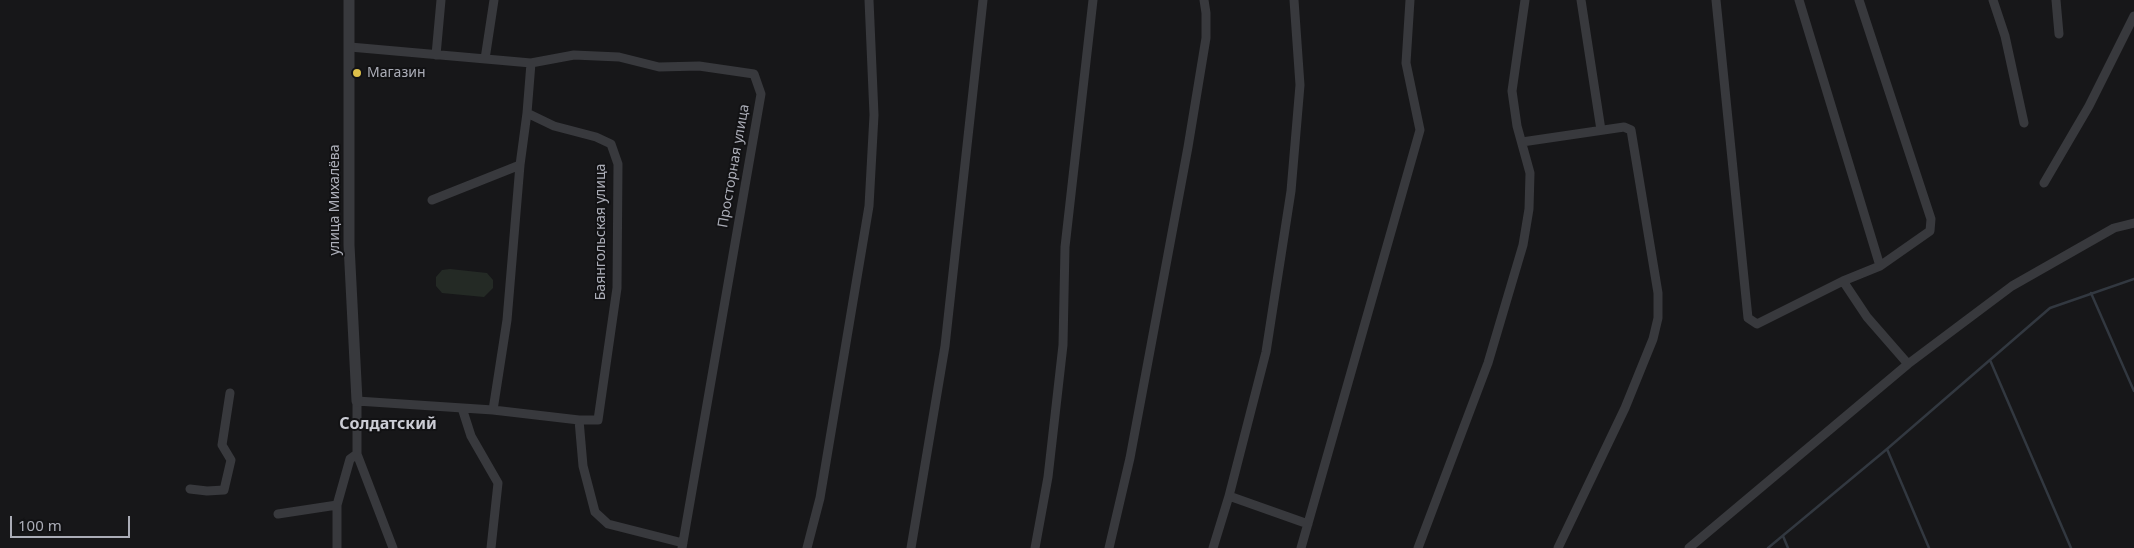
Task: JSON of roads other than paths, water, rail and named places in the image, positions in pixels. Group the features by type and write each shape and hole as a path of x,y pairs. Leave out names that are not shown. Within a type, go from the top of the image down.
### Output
{"street":[{"name":"улица Михалёва","path":"350,0 349,245 357,400"},
{"path":"436,55 441,0"},
{"path":"484,59 494,0"},
{"path":"807,548 820,498 869,206 874,116 869,0"},
{"path":"911,548 945,346 983,0"},
{"path":"1034,548 1048,478 1063,345 1065,247 1093,0"},
{"path":"1109,548 1130,458 1188,147 1206,38 1204,0"},
{"path":"1213,548 1229,496 1266,352 1291,191 1300,84 1294,0"},
{"path":"1301,548 1420,130 1406,63 1410,0"},
{"path":"1418,548 1488,363 1523,245 1530,209 1530,173 1517,126 1512,91 1525,0"},
{"path":"1581,0 1601,130"},
{"path":"1716,0 1748,318 1757,324 1843,281 1880,266 1930,231 1932,225 1859,0"},
{"path":"1799,0 1880,266"},
{"path":"1993,0 2005,36 2024,122"},
{"path":"2056,0 2059,34"},
{"path":"2044,183 2089,106 2134,16"},
{"name":"Просторная улица","path":"350,47 531,63 574,55 619,57 659,67 699,66 754,74 761,94 682,546"},
{"path":"493,410 507,320 531,63"},
{"name":"Баянгольская улица","path":"527,112 554,126 596,137 611,144 618,164 617,288 598,420 579,420"},
{"path":"1522,142 1624,127 1631,130 1658,293 1658,318 1653,339 1625,408 1558,548"},
{"path":"432,200 520,165"},
{"path":"1689,548 1908,364 2012,286 2114,228 2134,223"},
{"path":"1843,281 1867,317 1908,364"},
{"path":"190,489 224,490 231,460 222,445 230,393"},
{"path":"392,548 357,454 357,400 493,410 579,420 583,466 595,512 608,524 682,546"},
{"path":"462,408 471,436 498,482 491,548"},
{"path":"337,548 337,505 350,459 357,454"},
{"path":"1229,496 1308,524"},
{"path":"278,514 337,505"}],"waterway":[{"path":"1768,548 1887,449 2050,308 2134,279"},
{"path":"2091,293 2134,391"},
{"path":"1990,360 2071,548"},
{"path":"1887,449 1929,548"},
{"path":"1783,536 1788,548"}],"place":[{"name":"Магазин","path":"357,73"}],"district":[{"name":"Солдатский","path":"388,424"}]}
